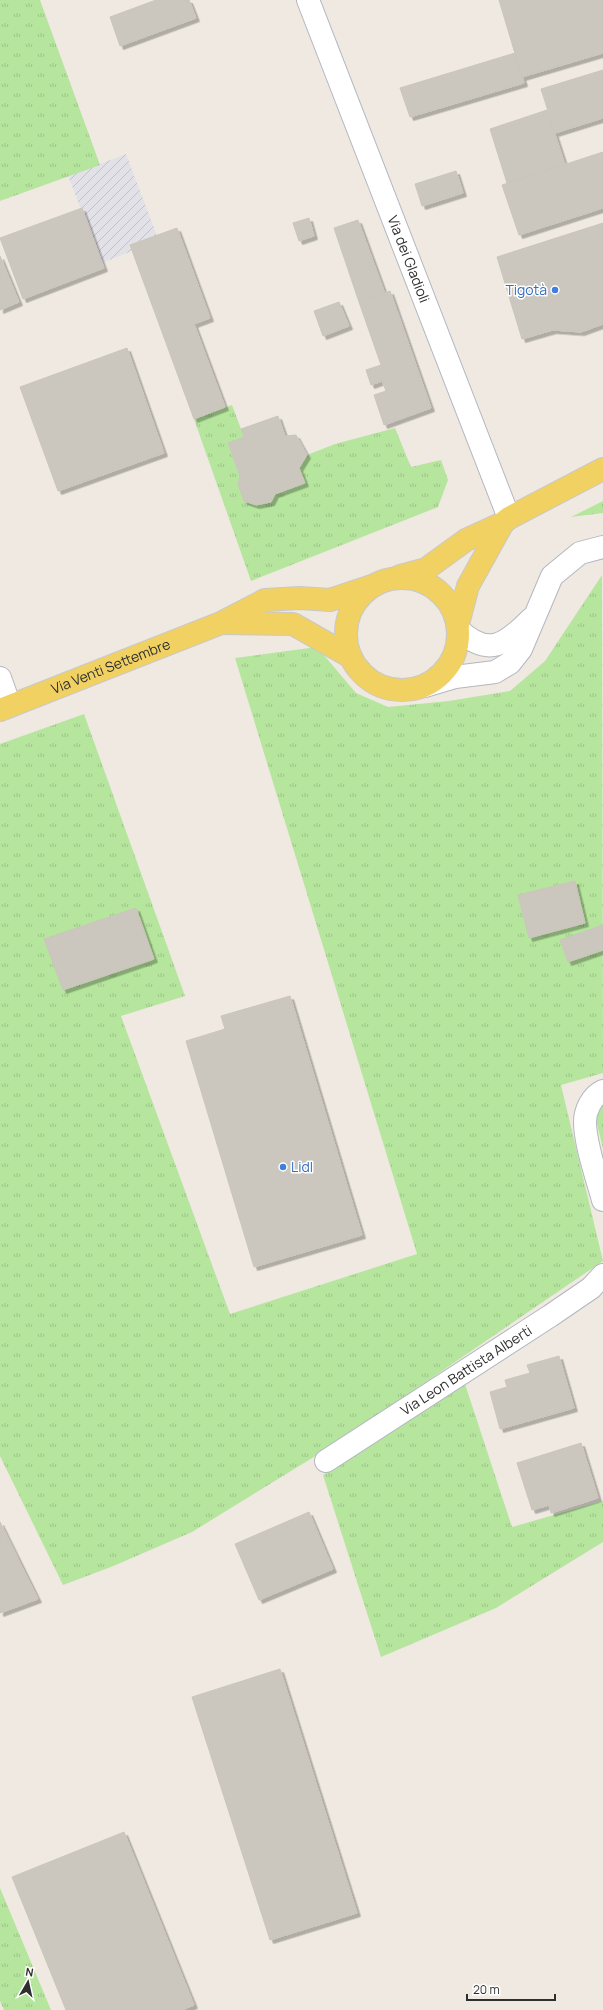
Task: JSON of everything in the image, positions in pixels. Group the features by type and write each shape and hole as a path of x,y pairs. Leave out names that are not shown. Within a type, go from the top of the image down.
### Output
{"main road":[{"name":"Via Venti Settembre","path":"5,708 221,623 265,600 300,598 330,600 426,569 466,540 506,521 603,469"},
{"name":"Via Venti Settembre","path":"458,627 453,609 444,596 432,586 418,580 403,578 379,583 359,596 351,610 346,626 346,642 351,657 358,670 369,679 382,686 396,690 411,689 425,686 435,680 450,663 458,641 458,627 468,586 506,521"},
{"name":"Via Venti Settembre","path":"221,623 293,624 351,657"}],"street":[{"name":"Via dei Gladioli","path":"308,0 506,521"},
{"path":"425,686 455,677 494,672 510,664 521,649 552,576 580,554 603,547"},
{"path":"458,627 476,643 501,645 513,637 534,616"},
{"path":"0,678 5,708"},
{"path":"603,1091 594,1098 589,1106 585,1122 603,1200"},
{"name":"Via Leon Battista Alberti","path":"326,1461 592,1288 603,1275"}],"shaded area":[{"path":"126,154 157,236 130,245 132,251 102,263 68,176"}],"green space":[{"path":"0,0 40,0 100,165 0,201"},
{"path":"232,405 244,437 228,443 240,476 238,484 271,502 275,494 304,483 299,468 307,455 335,444 395,428 411,467 441,460 448,480 438,507 251,581 194,419"},
{"path":"603,501 603,513 571,517"},
{"path":"602,575 603,1073 561,1085 603,1261 335,1444 192,1532 111,1567 63,1585 0,1456 0,744 84,714 185,996 121,1016 230,1314 417,1254 235,658 317,647 356,693 388,707 449,701 510,691 545,661"},
{"path":"603,1099 603,1148 593,1108"},
{"path":"465,1384 512,1527 603,1501 603,1542 496,1608 381,1657 323,1475"},
{"path":"0,1888 51,2010 4,2010 0,2001"}],"building":[{"path":"156,0 189,0 196,18 120,46 110,17"},
{"path":"499,0 603,0 603,53 522,77"},
{"path":"515,53 524,83 410,117 400,88"},
{"path":"603,70 603,118 555,133 541,89"},
{"path":"547,110 565,165 507,183 490,129"},
{"path":"603,152 603,208 519,235 502,185"},
{"path":"456,171 463,193 422,206 415,184"},
{"path":"82,208 104,268 23,299 0,238"},
{"path":"309,218 314,236 299,241 293,223"},
{"path":"358,220 385,294 359,302 334,228"},
{"name":"Tigotà","path":"603,223 603,324 581,332 553,330 522,339 497,257"},
{"path":"177,228 210,318 194,324 225,407 194,419 130,245"},
{"path":"0,256 19,302 0,310"},
{"path":"390,291 431,408 384,425 374,395 386,391 382,381 371,385 366,370 381,365 359,302"},
{"path":"339,302 349,326 323,336 314,311"},
{"path":"127,348 164,453 58,491 20,387"},
{"path":"278,416 285,436 296,435 307,455 299,468 305,483 275,494 271,502 256,505 244,501 238,484 240,476 228,443 244,437 241,429"},
{"path":"575,881 585,923 529,938 518,895"},
{"path":"136,908 154,959 63,990 44,939"},
{"path":"603,925 603,950 568,962 560,940"},
{"name":"Lidl","path":"290,996 362,1235 254,1267 186,1041 225,1029 221,1016"},
{"path":"559,1356 574,1408 500,1429 490,1392 507,1387 505,1380 530,1373 527,1365"},
{"path":"581,1443 598,1498 551,1513 549,1505 532,1510 517,1463"},
{"path":"309,1512 333,1569 259,1600 235,1544"},
{"path":"0,1522 38,1599 0,1613"},
{"path":"280,1669 357,1913 270,1940 192,1697"},
{"path":"124,1832 194,2005 182,2010 66,2010 12,1877"}],"place":[{"name":"Tigotà","path":"555,290"},
{"name":"Lidl","path":"283,1167"}]}
